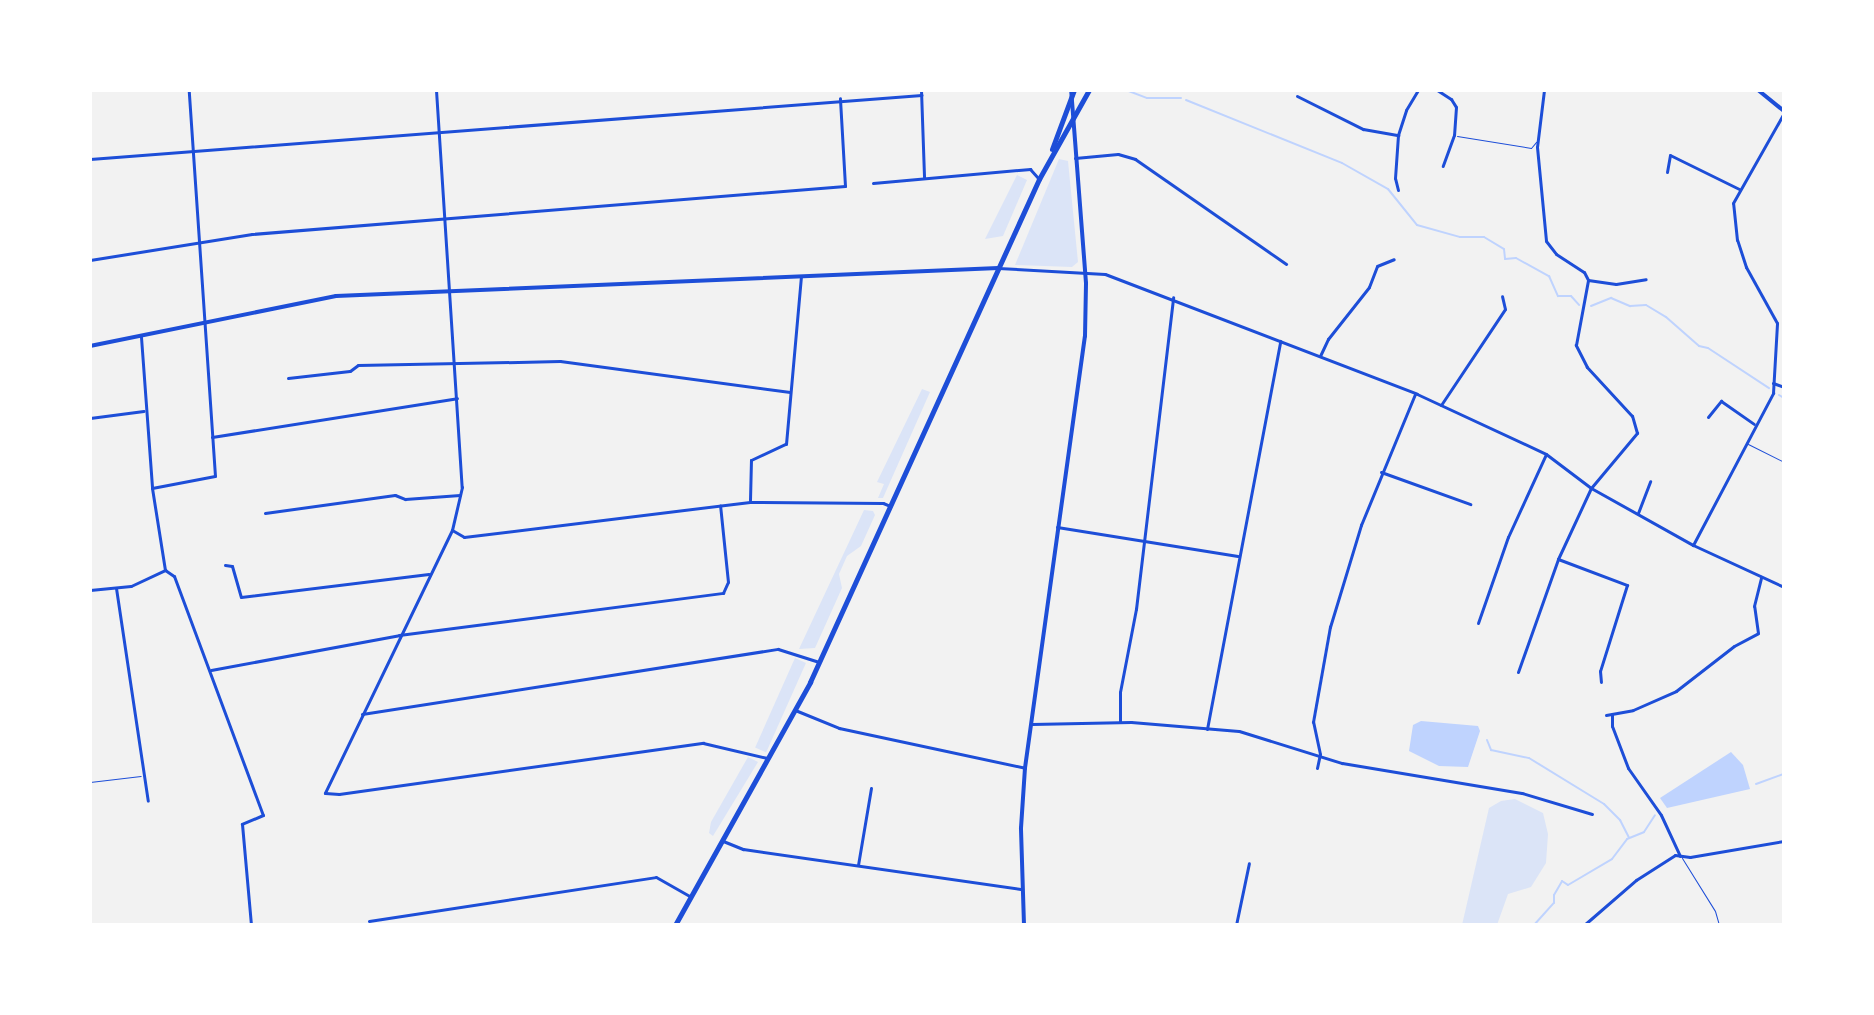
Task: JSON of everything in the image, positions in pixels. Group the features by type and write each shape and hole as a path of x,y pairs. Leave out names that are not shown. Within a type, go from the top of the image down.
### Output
{"main road":[{"path":"675,925 769,759 819,662 1039,179 1089,90"},
{"path":"1048,162 1072,91"}],"street":[{"path":"152,488 215,476 207,320 189,90"},
{"path":"436,90 451,290 460,495 452,530 325,787 325,793 329,795 702,743 769,759"},
{"path":"1398,190 1395,178 1398,135 1406,110 1418,90"},
{"path":"1437,90 1451,99 1456,107 1454,135 1443,166"},
{"path":"1518,672 1558,559 1591,488 1625,443 1634,438 1637,425 1587,367 1576,345 1588,280 1584,272 1556,254 1546,241 1537,141 1544,90"},
{"path":"1693,545 1773,393 1777,323 1746,267 1737,240 1733,203 1784,112 1758,90"},
{"path":"1024,925 1025,768 1083,351 1084,271 1072,91"},
{"path":"90,159 194,148 922,92 924,177"},
{"path":"1297,96 1363,129 1398,135"},
{"path":"90,260 200,241 845,186 840,98"},
{"path":"1075,158 1118,154 1135,159 1286,264"},
{"path":"1667,172 1670,155 1739,189"},
{"path":"873,183 1030,169 1039,179"},
{"path":"1320,356 1328,339 1369,287 1377,266 1394,259"},
{"path":"90,346 309,299 451,290 998,268 1084,271 1105,274 1173,297 1441,405 1546,454 1591,488 1693,545 1784,587"},
{"path":"750,502 751,460 786,445 801,277"},
{"path":"1588,280 1616,284 1646,279"},
{"path":"1441,405 1505,309 1502,296"},
{"path":"1120,722 1120,692 1144,542 1173,297"},
{"path":"141,335 144,411 165,570 174,576 263,815 242,824 251,925"},
{"path":"1207,729 1280,341"},
{"path":"288,378 350,371 358,365 560,361 790,392"},
{"path":"1773,383 1784,387"},
{"path":"1317,768 1320,754 1313,722 1327,642 1347,564 1381,472 1415,394"},
{"path":"212,437 457,398"},
{"path":"1708,417 1721,401 1755,425"},
{"path":"90,418 144,411"},
{"path":"1478,623 1518,512 1546,454"},
{"path":"1381,472 1470,504"},
{"path":"1638,513 1650,481"},
{"path":"265,513 395,495 405,499 460,495"},
{"path":"452,530 464,537 750,502 883,503 890,506"},
{"path":"209,670 399,635 723,593 728,582 720,505"},
{"path":"1057,527 1238,556"},
{"path":"1558,559 1627,585 1600,671 1601,682"},
{"path":"225,565 232,566 241,597 429,574"},
{"path":"90,590 131,586 165,570"},
{"path":"1606,715 1633,710 1690,684 1734,646 1758,633 1754,606 1761,577"},
{"path":"116,588 148,801"},
{"path":"361,714 778,649 819,662"},
{"path":"795,710 839,728 1025,768"},
{"path":"1612,714 1612,726 1628,768 1661,815 1680,856"},
{"path":"1030,723 1120,722 1239,731 1368,769 1540,796 1592,814"},
{"path":"858,865 871,788"},
{"path":"723,841 743,849 1022,889"},
{"path":"1584,925 1659,864 1680,856 1784,841"},
{"path":"1236,925 1249,863"},
{"path":"369,921 656,877 691,897"}],"lane":[{"path":"1454,135 1531,148 1537,141"},
{"path":"1746,443 1784,462"},
{"path":"90,782 144,775"},
{"path":"1680,856 1701,887 1719,925"}],"shaded area":[{"path":"1059,159 1068,161 1078,262 1072,267 1015,265"},
{"path":"1017,175 1027,180 1003,236 985,239"},
{"path":"922,389 930,392 883,498 878,498 884,484 877,482"},
{"path":"864,510 873,511 875,515 861,546 847,556 839,574 842,588 815,648 799,649"},
{"path":"795,658 806,663 766,752 755,748"},
{"path":"748,757 758,762 713,836 709,833 711,822"},
{"path":"1515,799 1543,813 1548,834 1546,863 1531,887 1508,894 1497,925 1462,925 1489,808 1501,801"}],"water":[{"path":"1421,721 1478,726 1480,731 1468,767 1439,766 1409,751 1413,725"},
{"path":"1731,752 1743,765 1750,789 1667,808 1660,798"}],"waterway":[{"path":"1126,90 1147,98 1181,98"},
{"path":"1186,100 1342,163 1388,189 1417,225 1460,237 1484,237 1504,249 1505,259 1516,258 1549,276 1558,296 1571,296 1579,305"},
{"path":"1591,306 1611,298 1630,306 1646,305 1666,317 1699,346 1708,348 1769,388"},
{"path":"1779,395 1784,398"},
{"path":"1487,740 1491,750 1529,758 1604,804 1620,820 1629,838"},
{"path":"1756,784 1784,774"},
{"path":"1534,925 1554,903 1554,895 1562,881 1568,885 1612,859 1627,839 1644,832 1655,815"}]}
